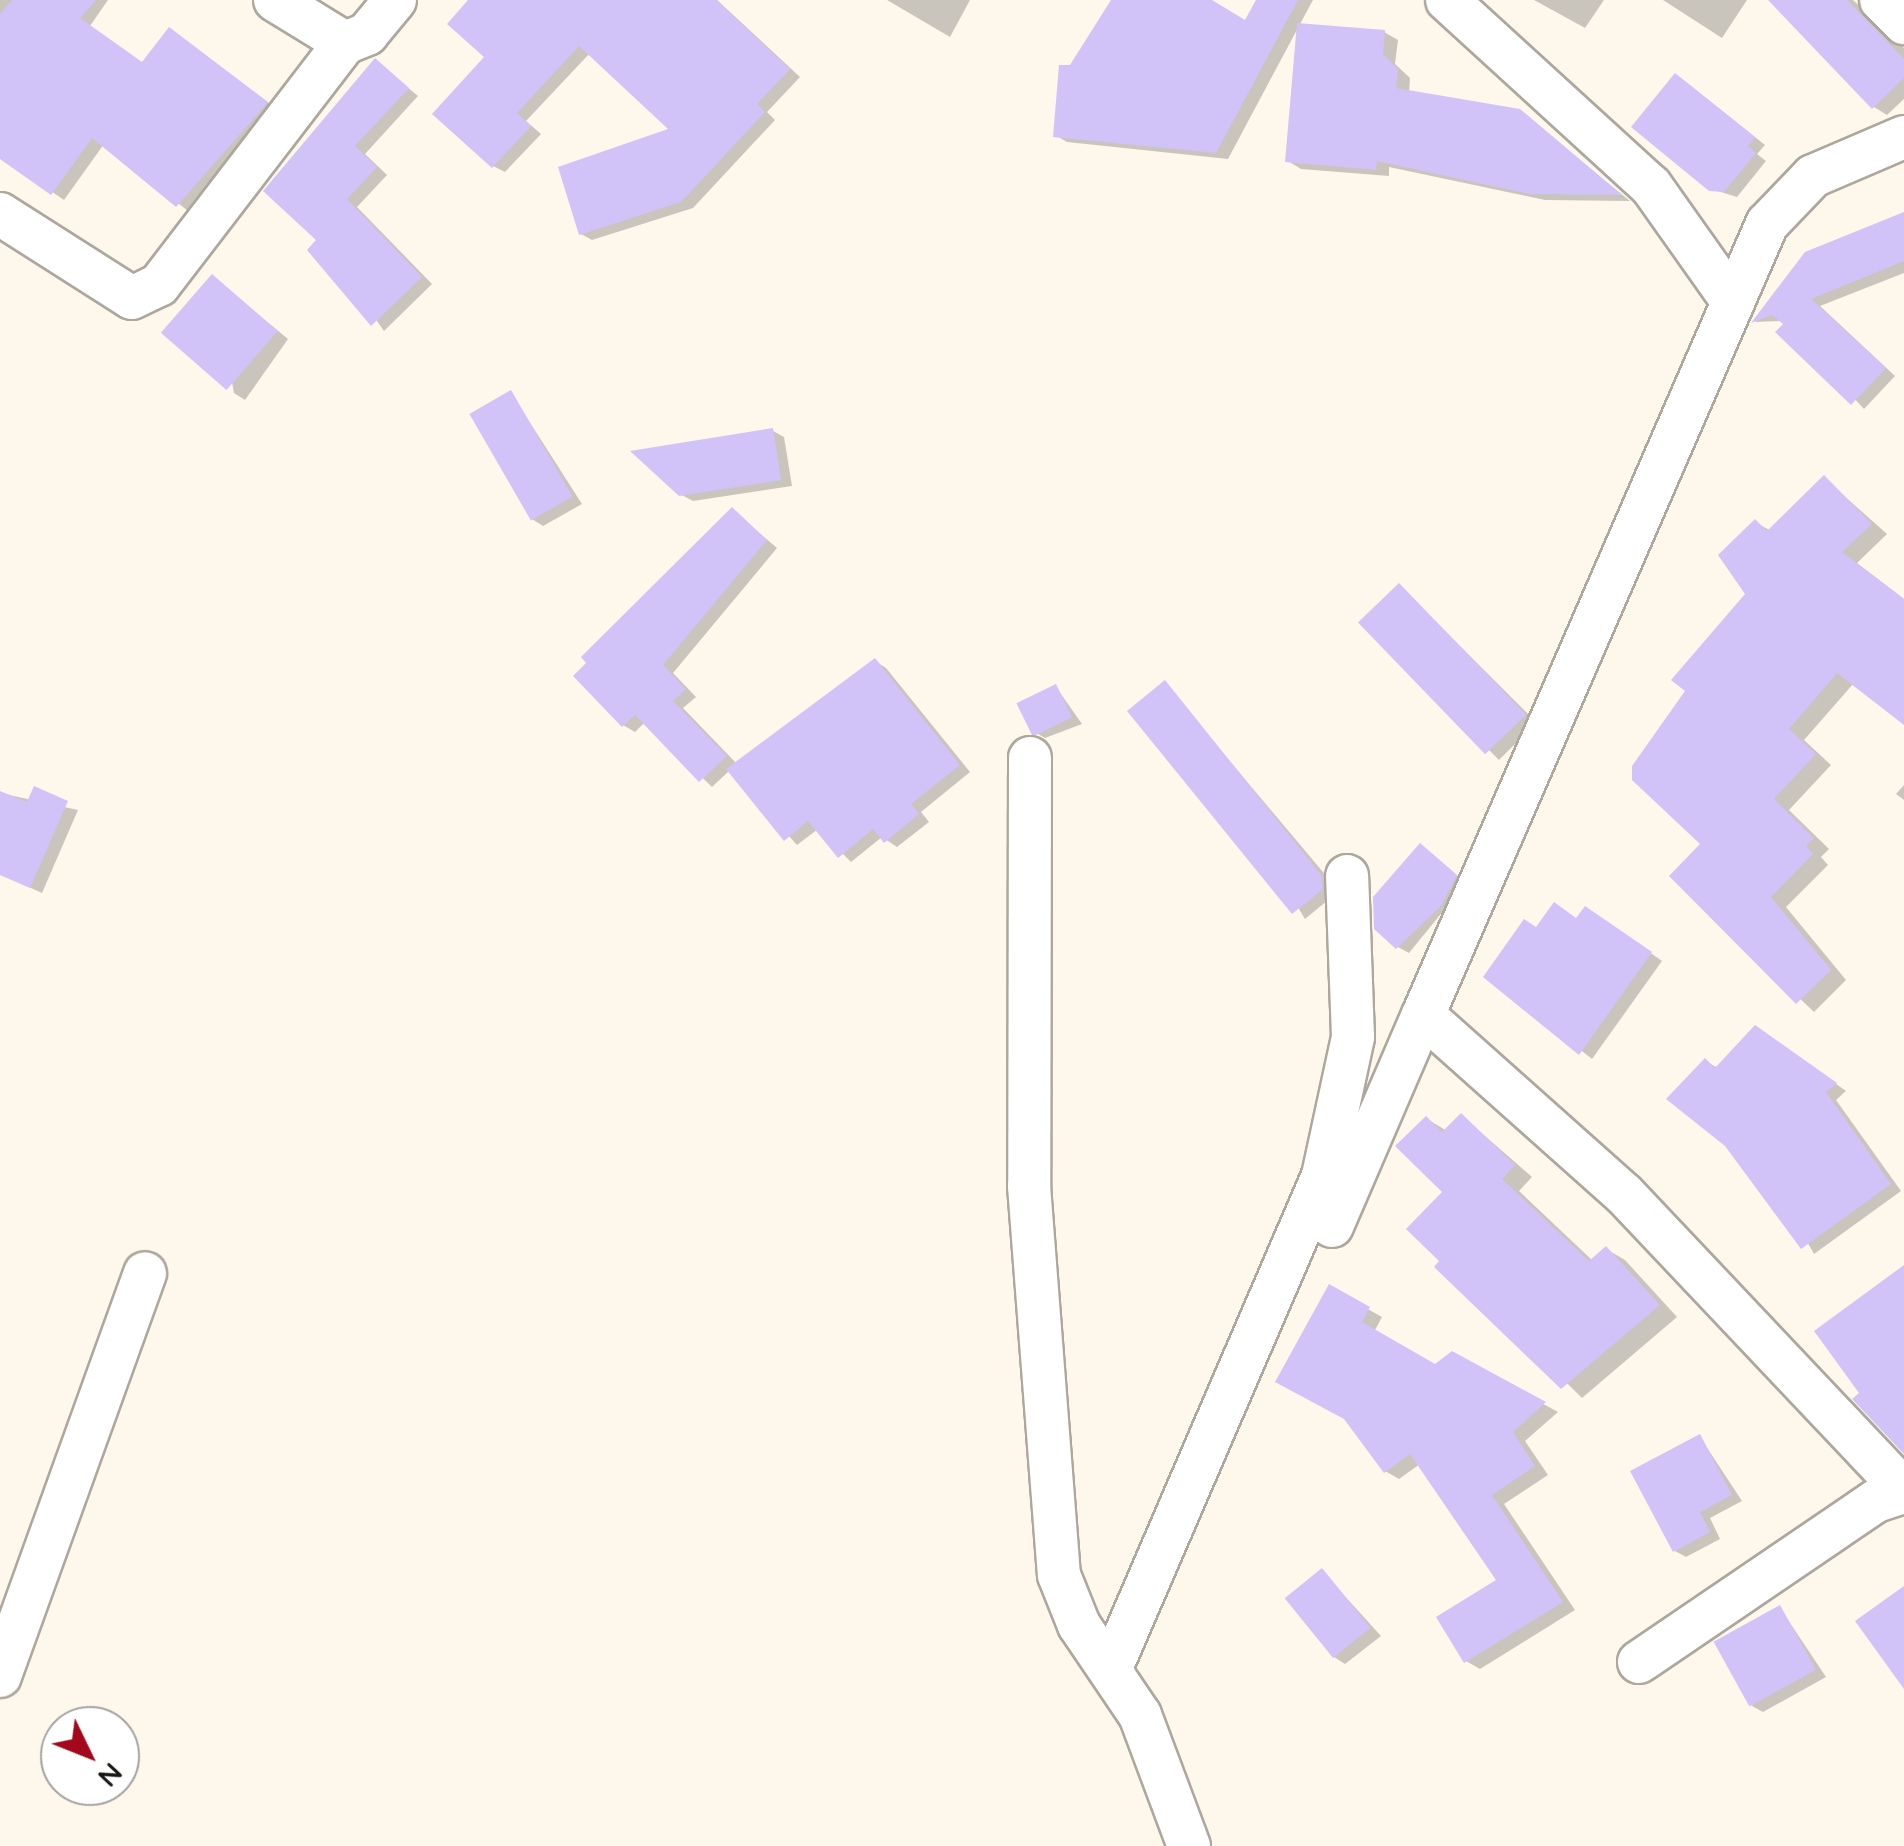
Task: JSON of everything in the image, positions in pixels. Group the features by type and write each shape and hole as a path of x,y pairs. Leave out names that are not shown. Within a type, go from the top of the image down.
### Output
{"street":[{"path":"276,0 344,42"},
{"path":"0,214 112,294 132,298 158,285 344,42 367,34 395,0"},
{"path":"1446,0 1650,186 1733,302"},
{"path":"1881,0 1904,23"},
{"path":"1258,1397 1767,224 1812,176 1904,137"},
{"path":"1030,758 1029,1186 1059,1575 1079,1625 1140,1715 1189,1846"},
{"path":"1111,1668 1323,1176 1353,1037 1347,876"},
{"path":"1423,1015 1624,1194 1904,1491 1876,1502 1639,1662"},
{"path":"0,1676 145,1273"}],"building":[{"path":"12,0 96,0 80,18 142,62 169,27 268,102 176,207 92,138 51,195 0,159 0,14"},
{"path":"468,0 716,0 790,69 757,104 765,112 681,202 579,235 558,167 668,129 579,46 517,113 531,126 492,168 432,114 484,57 447,24"},
{"path":"1111,0 1212,0 1245,20 1256,0 1298,0 1216,153 1053,137 1059,65 1070,65"},
{"path":"1768,0 1847,0 1904,59 1904,78 1872,109"},
{"path":"1297,23 1385,30 1383,54 1398,69 1396,88 1520,109 1622,195 1530,194 1377,161 1376,170 1285,162"},
{"path":"375,58 409,88 355,146 377,167 347,199 422,277 371,326 307,250 316,240 263,191"},
{"path":"1675,73 1755,137 1748,146 1756,153 1724,192 1709,191 1631,127"},
{"path":"1904,212 1904,261 1811,299 1886,368 1851,405 1775,332 1783,324 1772,315 1751,323 1805,252"},
{"path":"212,274 278,331 226,390 161,333"},
{"path":"511,390 572,497 531,521 469,414"},
{"path":"773,428 781,480 679,496 630,451"},
{"path":"1824,475 1872,524 1842,552 1904,599 1904,725 1837,673 1789,729 1816,754 1774,799 1814,838 1806,846 1813,854 1771,897 1831,970 1796,1004 1669,876 1700,844 1632,780 1632,766 1685,691 1671,680 1745,594 1718,555 1755,519 1767,531"},
{"path":"732,507 767,540 663,665 686,689 673,701 727,756 699,782 635,715 622,727 573,676 586,663 581,657"},
{"path":"1399,583 1526,715 1485,754 1358,623"},
{"path":"875,658 960,765 911,804 919,814 884,843 873,829 838,858 808,821 784,841 726,769"},
{"path":"1165,680 1322,876 1322,890 1292,914 1127,711"},
{"path":"1056,684 1072,717 1033,737 1016,703"},
{"path":"34,786 68,801 30,888 0,875 0,791 27,802"},
{"path":"1420,843 1457,875 1441,906 1396,949 1374,929 1373,897"},
{"path":"1554,902 1576,918 1585,906 1652,952 1579,1055 1483,977 1524,919 1536,927"},
{"path":"1755,1025 1837,1083 1826,1092 1891,1184 1801,1249 1725,1146 1666,1099 1705,1058 1715,1068"},
{"path":"1461,1113 1515,1165 1502,1179 1589,1261 1606,1246 1660,1305 1561,1389 1434,1267 1439,1261 1406,1229 1442,1192 1395,1146 1426,1116 1442,1132"},
{"path":"1904,1265 1904,1454 1852,1399 1859,1393 1814,1331"},
{"path":"1329,1284 1370,1307 1362,1322 1435,1364 1452,1351 1546,1402 1513,1432 1535,1466 1492,1495 1563,1602 1464,1663 1436,1617 1496,1580 1410,1454 1384,1473 1344,1419 1275,1382"},
{"path":"1700,1434 1732,1495 1700,1512 1710,1532 1673,1552 1630,1471"},
{"path":"1322,1568 1370,1628 1333,1658 1285,1598"},
{"path":"1904,1586 1904,1689 1855,1621"},
{"path":"1780,1605 1816,1670 1749,1707 1714,1642"}]}
